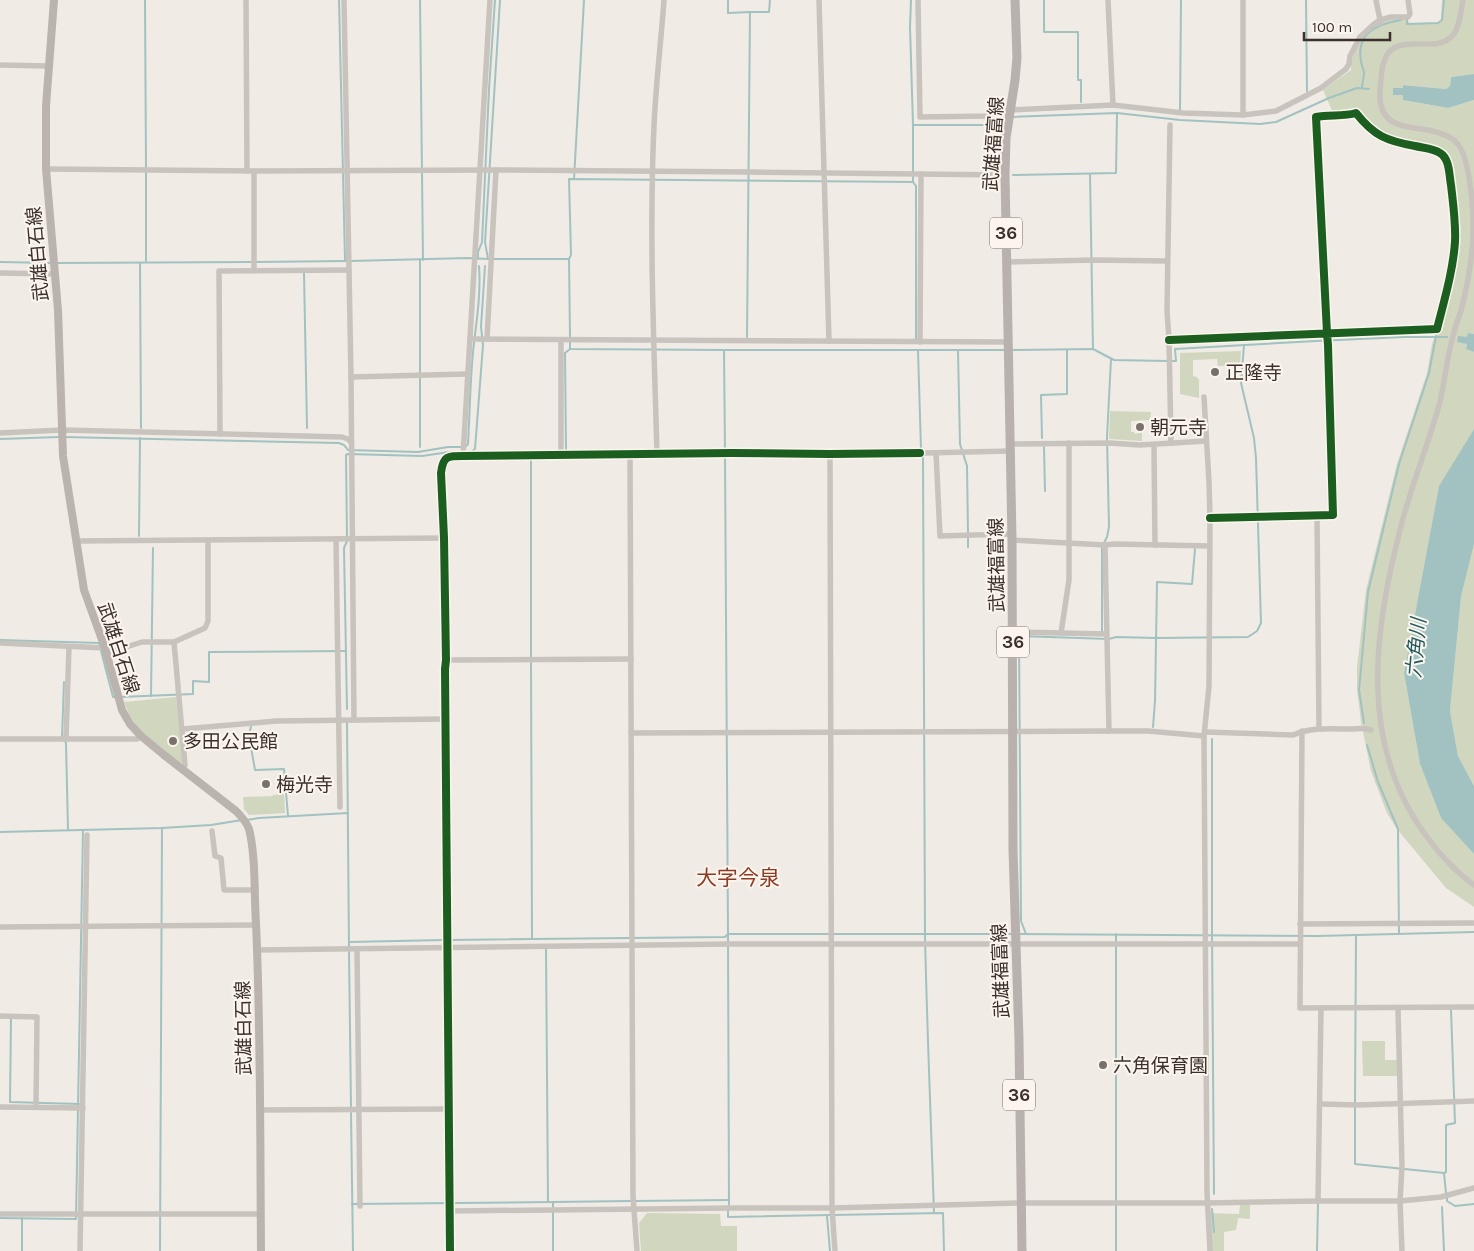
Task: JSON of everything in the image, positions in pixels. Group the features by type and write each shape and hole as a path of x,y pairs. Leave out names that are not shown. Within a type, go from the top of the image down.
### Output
{"main road":[{"name":"武雄白石線","path":"54,0 46,106 46,169 55,262 64,467 84,590 122,710 130,724 140,736 236,811 248,828 252,854 257,950 260,1251"},
{"name":"武雄福富線","path":"1015,0 1017,58 1006,138 1005,175 1016,731 1013,850 1022,1251"}],"street":[{"path":"246,0 254,264"},
{"path":"340,807 347,720 352,456 349,264 345,171 344,0"},
{"path":"463,455 472,339 490,0"},
{"path":"658,454 654,343 653,177 654,124 664,0"},
{"path":"819,0 829,341"},
{"path":"918,0 920,117 987,116 1113,105 1180,113 1243,115 1276,111 1321,88 1346,69 1350,56 1360,37 1380,21 1410,14 1408,0"},
{"path":"1108,0 1113,105"},
{"path":"1243,0 1243,115"},
{"path":"1376,0 1380,21"},
{"path":"1463,0 1455,33 1448,40 1439,43 1403,44 1393,48 1383,63 1380,101 1381,110 1387,118 1395,123 1436,131 1450,137 1462,150 1468,176 1474,236 1466,292 1453,335 1440,402 1402,520 1388,582 1378,663 1380,720 1394,781 1417,824 1450,865 1474,885"},
{"path":"0,65 48,66"},
{"path":"1169,340 1328,339 1437,329 1455,242 1448,166 1445,157 1441,153 1430,149 1394,142 1381,136 1366,126 1356,113 1316,117 1328,339 1332,515 1210,518"},
{"path":"1170,125 1167,311 1171,443"},
{"path":"46,169 574,171 653,177 748,172 824,178 916,174 1005,175"},
{"path":"485,339 491,259 494,170"},
{"path":"916,174 917,342"},
{"path":"1007,262 1167,261"},
{"path":"220,434 219,271 254,264 304,270 349,264"},
{"path":"0,273 55,274"},
{"path":"472,339 654,343 917,342 1008,348"},
{"path":"561,455 562,340"},
{"path":"351,377 468,374"},
{"path":"1204,397 1210,518 1209,686 1205,734 1206,930 1209,943 1208,1203 1210,1251"},
{"path":"0,433 62,435 220,434 342,437 348,439 351,445"},
{"path":"450,1251 446,660 441,473 442,463 445,458 463,455 962,453 1069,443 1107,443 1140,446 1206,441"},
{"path":"1061,633 1068,580 1069,443"},
{"path":"1154,445 1155,544"},
{"path":"936,453 940,536 1012,537 1103,545 1209,546"},
{"path":"830,454 831,944 833,1213 835,1251"},
{"path":"630,455 633,1196 637,1251"},
{"path":"1317,516 1318,728"},
{"path":"77,541 444,538"},
{"path":"336,539 338,652 347,720"},
{"path":"0,643 103,649 142,642 174,642 205,628 208,621 208,541"},
{"path":"1103,545 1109,731"},
{"path":"1013,632 1105,636"},
{"path":"174,642 185,765 183,771"},
{"path":"64,739 69,647"},
{"path":"446,660 631,659"},
{"path":"182,729 258,721 446,719"},
{"path":"631,733 1148,731 1292,735 1318,728 1367,728 1370,730"},
{"path":"1302,731 1300,1008 1474,1007"},
{"path":"0,739 137,739 140,736"},
{"path":"212,831 215,856 221,858 224,890 254,890"},
{"path":"80,1251 78,1214 83,927 87,835"},
{"path":"1300,927 1474,923"},
{"path":"0,927 256,925"},
{"path":"257,950 356,949 448,942 550,946 632,940 723,945 1016,942 1116,944 1300,941"},
{"path":"356,949 360,1204"},
{"path":"1318,1200 1321,1008"},
{"path":"1398,1008 1402,1251"},
{"path":"0,1016 37,1017 36,1104"},
{"path":"1320,1104 1356,1105 1474,1101"},
{"path":"0,1107 36,1104 80,1108"},
{"path":"260,1110 449,1109"},
{"path":"451,1205 553,1210 634,1207 733,1208 833,1213 934,1206 1021,1203 1400,1201 1442,1197 1474,1188"},
{"path":"0,1214 260,1214"}],"green space":[{"path":"1442,0 1474,0 1474,74 1451,77 1450,86 1446,89 1404,85 1403,88 1393,95 1403,95 1403,100 1448,108 1474,100 1474,334 1468,333 1468,337 1457,341 1467,344 1466,349 1474,352 1474,429 1439,487 1404,673 1420,764 1441,818 1474,854 1474,907 1446,888 1397,829 1387,813 1371,771 1361,722 1357,689 1357,667 1366,590 1397,464 1427,373 1432,344 1439,326 1457,235 1451,173 1437,149 1402,142 1385,135 1356,111 1333,113 1323,90 1351,70 1353,57 1359,44 1367,32 1378,23 1387,19 1405,18 1410,23 1438,23 1441,19"},
{"path":"1241,351 1240,365 1218,366 1217,359 1193,360 1193,376 1199,379 1199,398 1180,394 1180,353"},
{"path":"1110,411 1151,412 1150,420 1131,421 1131,432 1135,434 1142,432 1142,441 1109,439"},
{"path":"1474,544 1474,786 1458,756 1450,711 1461,597"},
{"path":"176,697 184,762 180,764 141,732 130,716 124,702"},
{"path":"284,794 285,813 249,815 244,809 243,797"},
{"path":"1362,1041 1385,1041 1385,1060 1398,1060 1398,1076 1363,1076"},
{"path":"1240,1205 1250,1205 1250,1219 1238,1218 1236,1230 1224,1232 1224,1251 1208,1251 1206,1213 1239,1214"},
{"path":"647,1213 720,1214 721,1226 737,1226 737,1251 641,1251 639,1223"}],"water":[{"path":"1474,74 1474,100 1448,108 1403,100 1403,95 1393,95 1393,88 1403,88 1403,85 1446,89 1450,86 1451,77"},
{"path":"1468,333 1474,334 1474,352 1466,349 1467,344 1457,342 1458,336 1467,337"},
{"name":"六角川","path":"1474,429 1474,544 1461,597 1450,711 1458,756 1474,786 1474,854 1441,818 1420,764 1404,673 1439,486"}],"waterway":[{"path":"145,0 146,168"},
{"path":"339,0 345,260"},
{"path":"420,0 423,260"},
{"path":"478,259 478,252 482,242 495,0"},
{"path":"488,259 485,242 500,0"},
{"path":"574,179 584,0"},
{"path":"728,0 728,13 750,12 747,337"},
{"path":"750,12 769,12 770,0"},
{"path":"911,0 913,125 985,125 1007,118"},
{"path":"1044,0 1044,32 1078,32 1078,80 1081,80 1081,102"},
{"path":"1180,110 1181,0"},
{"path":"1306,0 1307,91"},
{"path":"1407,18 1407,24 1438,23 1442,20 1444,0"},
{"path":"1362,88 1364,73 1360,51 1365,37 1376,27 1401,20"},
{"path":"1012,117 1117,113 1180,120 1260,124 1276,122 1329,98 1357,88 1369,89"},
{"path":"1013,175 1116,173 1117,113"},
{"path":"913,125 913,182"},
{"path":"146,172 146,261"},
{"path":"1090,174 1093,349"},
{"path":"569,259 571,255 569,179 913,182 916,186 916,339"},
{"path":"351,261 489,259"},
{"path":"494,259 569,259 570,337"},
{"path":"420,260 420,447"},
{"path":"256,262 346,261"},
{"path":"0,262 52,263"},
{"path":"56,263 251,262"},
{"path":"140,263 141,428"},
{"path":"64,437 339,443 348,450 418,452 448,447 465,447 468,444 472,368 479,295 479,266"},
{"path":"347,537 346,455 422,456 449,452 471,452 475,449 483,345 481,327 485,266"},
{"path":"304,273 307,428"},
{"path":"1364,723 1359,690 1368,592 1399,464 1429,373 1436,336"},
{"path":"1172,361 1176,361 1175,349 1404,337 1447,337"},
{"path":"570,342 570,349 724,350 725,451"},
{"path":"1026,934 1021,921 1019,636 1109,639 1116,637 1248,637 1257,631 1261,623 1256,458 1254,438 1241,383 1244,345"},
{"path":"566,450 565,353 570,349"},
{"path":"1012,350 1093,349 1114,360 1167,361"},
{"path":"724,350 1005,350"},
{"path":"1042,438 1041,395 1067,394 1067,350"},
{"path":"918,351 921,449 923,457 925,936 934,1213"},
{"path":"958,351 960,444 967,466 968,533"},
{"path":"1102,631 1102,547 1109,527 1107,437 1111,359"},
{"path":"0,439 59,437"},
{"path":"139,536 140,438"},
{"path":"1044,447 1045,491"},
{"path":"725,456 728,934 829,934"},
{"path":"531,460 531,657"},
{"path":"968,537 968,547"},
{"path":"347,541 344,548 347,709"},
{"path":"151,696 153,548"},
{"path":"1153,727 1157,582 1192,584 1195,549"},
{"path":"0,640 99,643 113,697 116,697"},
{"path":"120,697 193,694 193,681 209,682 209,652 346,651"},
{"path":"531,662 532,939"},
{"path":"62,737 64,682"},
{"path":"347,721 349,946"},
{"path":"251,726 249,736 255,770 284,769 288,816"},
{"path":"1212,739 1214,1194"},
{"path":"65,741 68,830"},
{"path":"1367,745 1378,782 1398,829 1399,934"},
{"path":"247,820 348,813"},
{"path":"0,832 162,828 211,825 242,820"},
{"path":"160,1251 162,828"},
{"path":"0,1218 76,1219 83,830"},
{"path":"1019,934 1317,936 1474,932"},
{"path":"450,940 725,937 728,934 729,1205"},
{"path":"834,934 1012,934"},
{"path":"1116,934 1116,1251"},
{"path":"1355,1102 1356,935"},
{"path":"349,942 445,940"},
{"path":"546,949 548,1202"},
{"path":"349,952 351,1107"},
{"path":"1444,1173 1446,1172 1446,1125 1455,1123 1451,1010"},
{"path":"11,1019 10,1102 79,1104"},
{"path":"1355,1107 1355,1164 1444,1173 1446,1193"},
{"path":"351,1113 353,1251"},
{"path":"1447,1198 1447,1201 1455,1206 1474,1204"},
{"path":"636,1201 729,1200"},
{"path":"553,1251 553,1202 631,1201"},
{"path":"352,1204 553,1202"},
{"path":"1317,1251 1318,1203"},
{"path":"1442,1207 1444,1251"},
{"path":"1212,1209 1214,1232"},
{"path":"728,1210 728,1217 943,1213 944,1251"},
{"path":"827,1216 830,1251"},
{"path":"22,1218 22,1251"}],"cycle path":[{"path":"1169,340 1437,329 1450,275 1455,242 1453,199 1446,159 1434,150 1396,142 1382,136 1369,127 1356,113 1316,117 1327,333 1328,345 1333,515 1210,518"},
{"path":"450,1251 446,660 441,473 443,463 447,458 458,456 920,453"}],"place":[{"name":"正隆寺","path":"1215,372"},
{"name":"朝元寺","path":"1140,427"},
{"name":"多田公民館","path":"173,741"},
{"name":"梅光寺","path":"266,784"},
{"name":"六角保育園","path":"1103,1065"}],"district":[{"name":"大字今泉","path":"738,878"}]}
